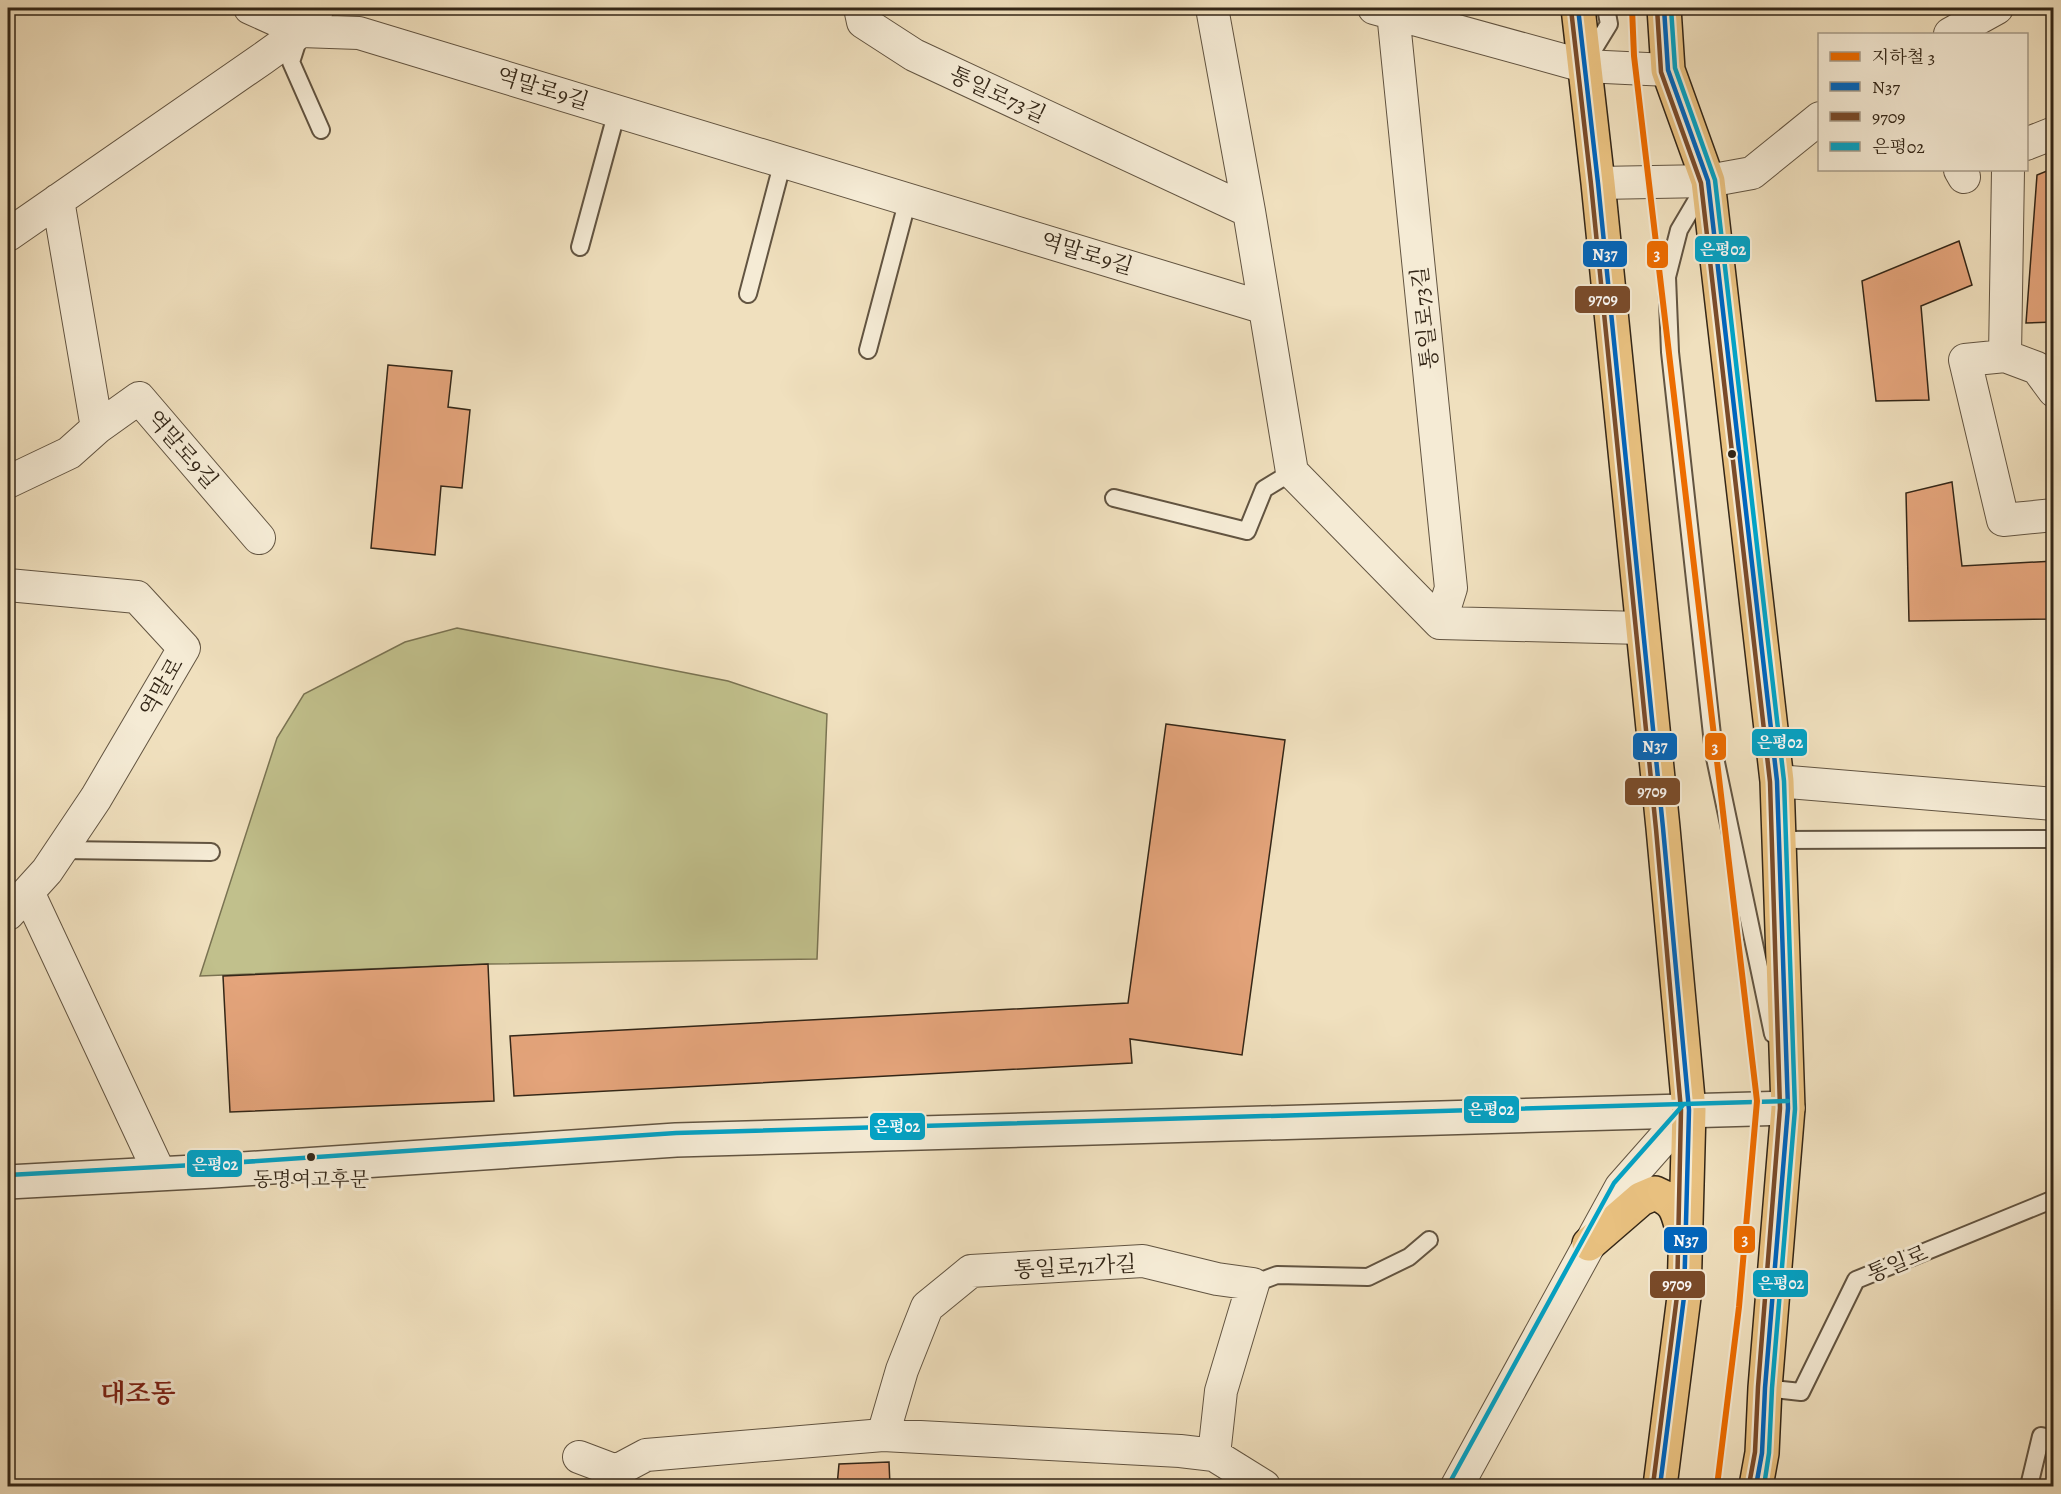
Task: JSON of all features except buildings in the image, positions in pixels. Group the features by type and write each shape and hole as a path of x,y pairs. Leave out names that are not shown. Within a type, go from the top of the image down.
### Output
{"main road":[{"path":"1578,8 1598,183 1641,628 1663,828 1689,1110 1684,1297 1660,1486"},
{"path":"1664,8 1668,70 1708,181 1777,781 1788,1108 1765,1388 1762,1453 1756,1486"},
{"path":"1589,1244 1641,1199 1655,1193 1669,1199 1676,1208 1685,1242"}],"street":[{"name":"역말로9길","path":"250,8 310,19 359,33 1265,308"},
{"name":"통일로73길","path":"860,8 863,22 914,55 1249,211"},
{"path":"1212,8 1249,211 1292,472 1440,623 1641,628"},
{"path":"1952,33 1997,8"},
{"name":"통일로73길","path":"1440,623 1451,588 1383,10 1584,66 1668,70"},
{"path":"8,235 310,19"},
{"path":"1598,183 1708,181 1752,173 1818,120"},
{"path":"2028,143 2054,133"},
{"path":"2005,356 2008,171"},
{"path":"58,200 97,428"},
{"path":"2054,391 2037,368 2005,356 1965,360 2003,520 2054,515"},
{"name":"역말로9길","path":"8,482 69,453 97,428 139,398 259,538"},
{"name":"역말로","path":"8,585 137,597 184,648 96,798 47,871 18,902 160,1174"},
{"path":"1777,781 2054,804"},
{"path":"8,1182 676,1140 1788,1108"},
{"path":"1457,1486 1621,1187 1689,1110"},
{"name":"통일로71가길","path":"883,1435 902,1370 927,1306 971,1271 1143,1261 1217,1279 1253,1284"},
{"path":"1214,1455 1221,1391 1253,1284"},
{"path":"579,1456 615,1479 646,1455 883,1435 1168,1450 1214,1455 1264,1486"}],"lane":[{"path":"1584,66 1609,24 1606,8"},
{"path":"310,19 291,62 321,130"},
{"path":"580,247 617,111"},
{"path":"747,294 783,161"},
{"path":"1708,181 1679,230 1667,277 1670,352 1714,753 1788,1108"},
{"path":"868,350 908,199"},
{"path":"1114,498 1247,531 1264,489 1292,472"},
{"path":"1778,840 2054,839"},
{"path":"62,850 211,852"},
{"name":"통일로","path":"1765,1388 1801,1392 1856,1280 2054,1199"},
{"name":"통일로71가길","path":"1253,1284 1277,1275 1368,1277 1409,1257 1429,1240"},
{"path":"2029,1486 2041,1436 2054,1439"}],"shaded area":[{"path":"457,628 728,681 827,714 817,959 488,964 200,976 277,738 304,694 405,642"}],"metro line":[{"name":"3","path":"1632,8 1634,56 1757,1101 1739,1307 1717,1486"}],"transit line":[{"name":"N37","path":"1578,8 1598,183 1663,828 1689,1110 1684,1297 1660,1486"},
{"name":"9709","path":"1657,8 1661,72 1701,183 1770,782 1780,1108 1755,1452 1749,1485"},
{"name":"N37","path":"1664,8 1668,70 1708,181 1777,781 1788,1108 1765,1388 1762,1453 1756,1486"},
{"name":"은평02","path":"1671,8 1675,68 1715,180 1784,781 1795,1109 1772,1388 1769,1453 1764,1486"},
{"name":"9709","path":"1571,9 1591,184 1656,829 1681,1110 1677,1296 1653,1485"},
{"name":"은평02","path":"8,1175 213,1164 676,1133 1788,1101"},
{"name":"은평02","path":"1450,1482 1614,1183 1683,1105"}],"place":[{"name":"동명여고후문","path":"311,1157"}],"district":[{"name":"대조동","path":"138,1393"}]}
